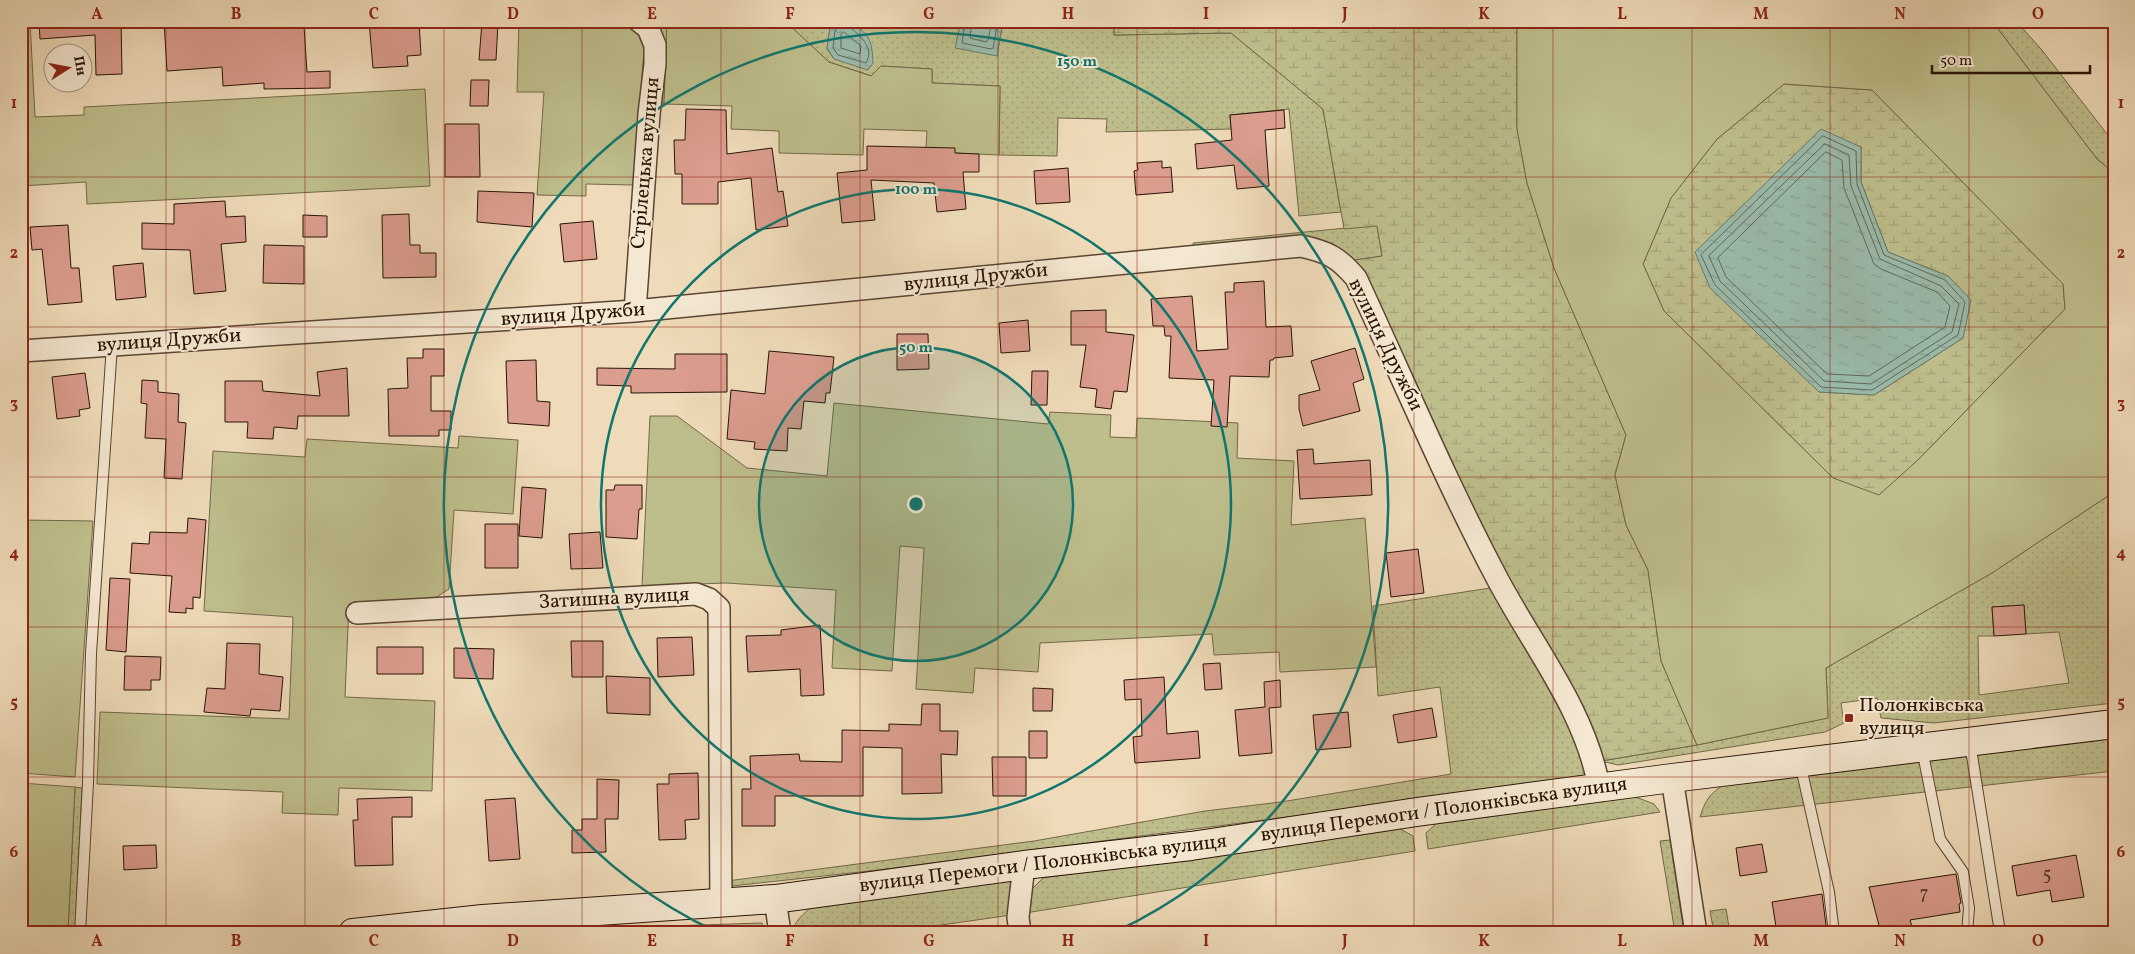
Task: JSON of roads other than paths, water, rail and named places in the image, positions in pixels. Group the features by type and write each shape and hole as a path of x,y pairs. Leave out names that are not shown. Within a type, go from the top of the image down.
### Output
{"main road":[{"name":"вулиця Перемоги / Полонківська вулиця","path":"353,933 483,919 721,905 775,899 1024,865 1191,846 1599,787 2114,724"}],"street":[{"name":"Стрілецька вулиця","path":"635,311 649,114 655,64 655,45 648,28 639,21"},
{"name":"вулиця Дружби","path":"21,351 635,311 1300,246 1324,251 1342,261 1356,278 1499,581 1549,664 1582,730 1594,759 1599,787"},
{"name":"Затишна вулиця","path":"358,613 696,594 709,599 719,608 721,905"},
{"path":"1672,778 1696,933"},
{"path":"1020,933 1018,917 1024,865"},
{"path":"775,899 780,933"}],"lane":[{"path":"80,933 88,784 91,653 112,345"},
{"path":"1970,742 1999,926"},
{"path":"1921,748 1940,839 1963,872 1969,908 1967,933"},
{"path":"1800,762 1829,892 1834,933"}],"water":[{"path":"849,21 865,34 872,48 873,63 868,70 834,59 827,48 830,28 836,22"},
{"path":"961,21 1003,21 997,56 955,48"},
{"path":"1821,129 1861,147 1861,182 1888,252 1948,276 1971,300 1963,338 1874,395 1819,392 1710,288 1695,252"}],"place":[{"name":"Полонківська вулиця","path":"1849,718"}]}
